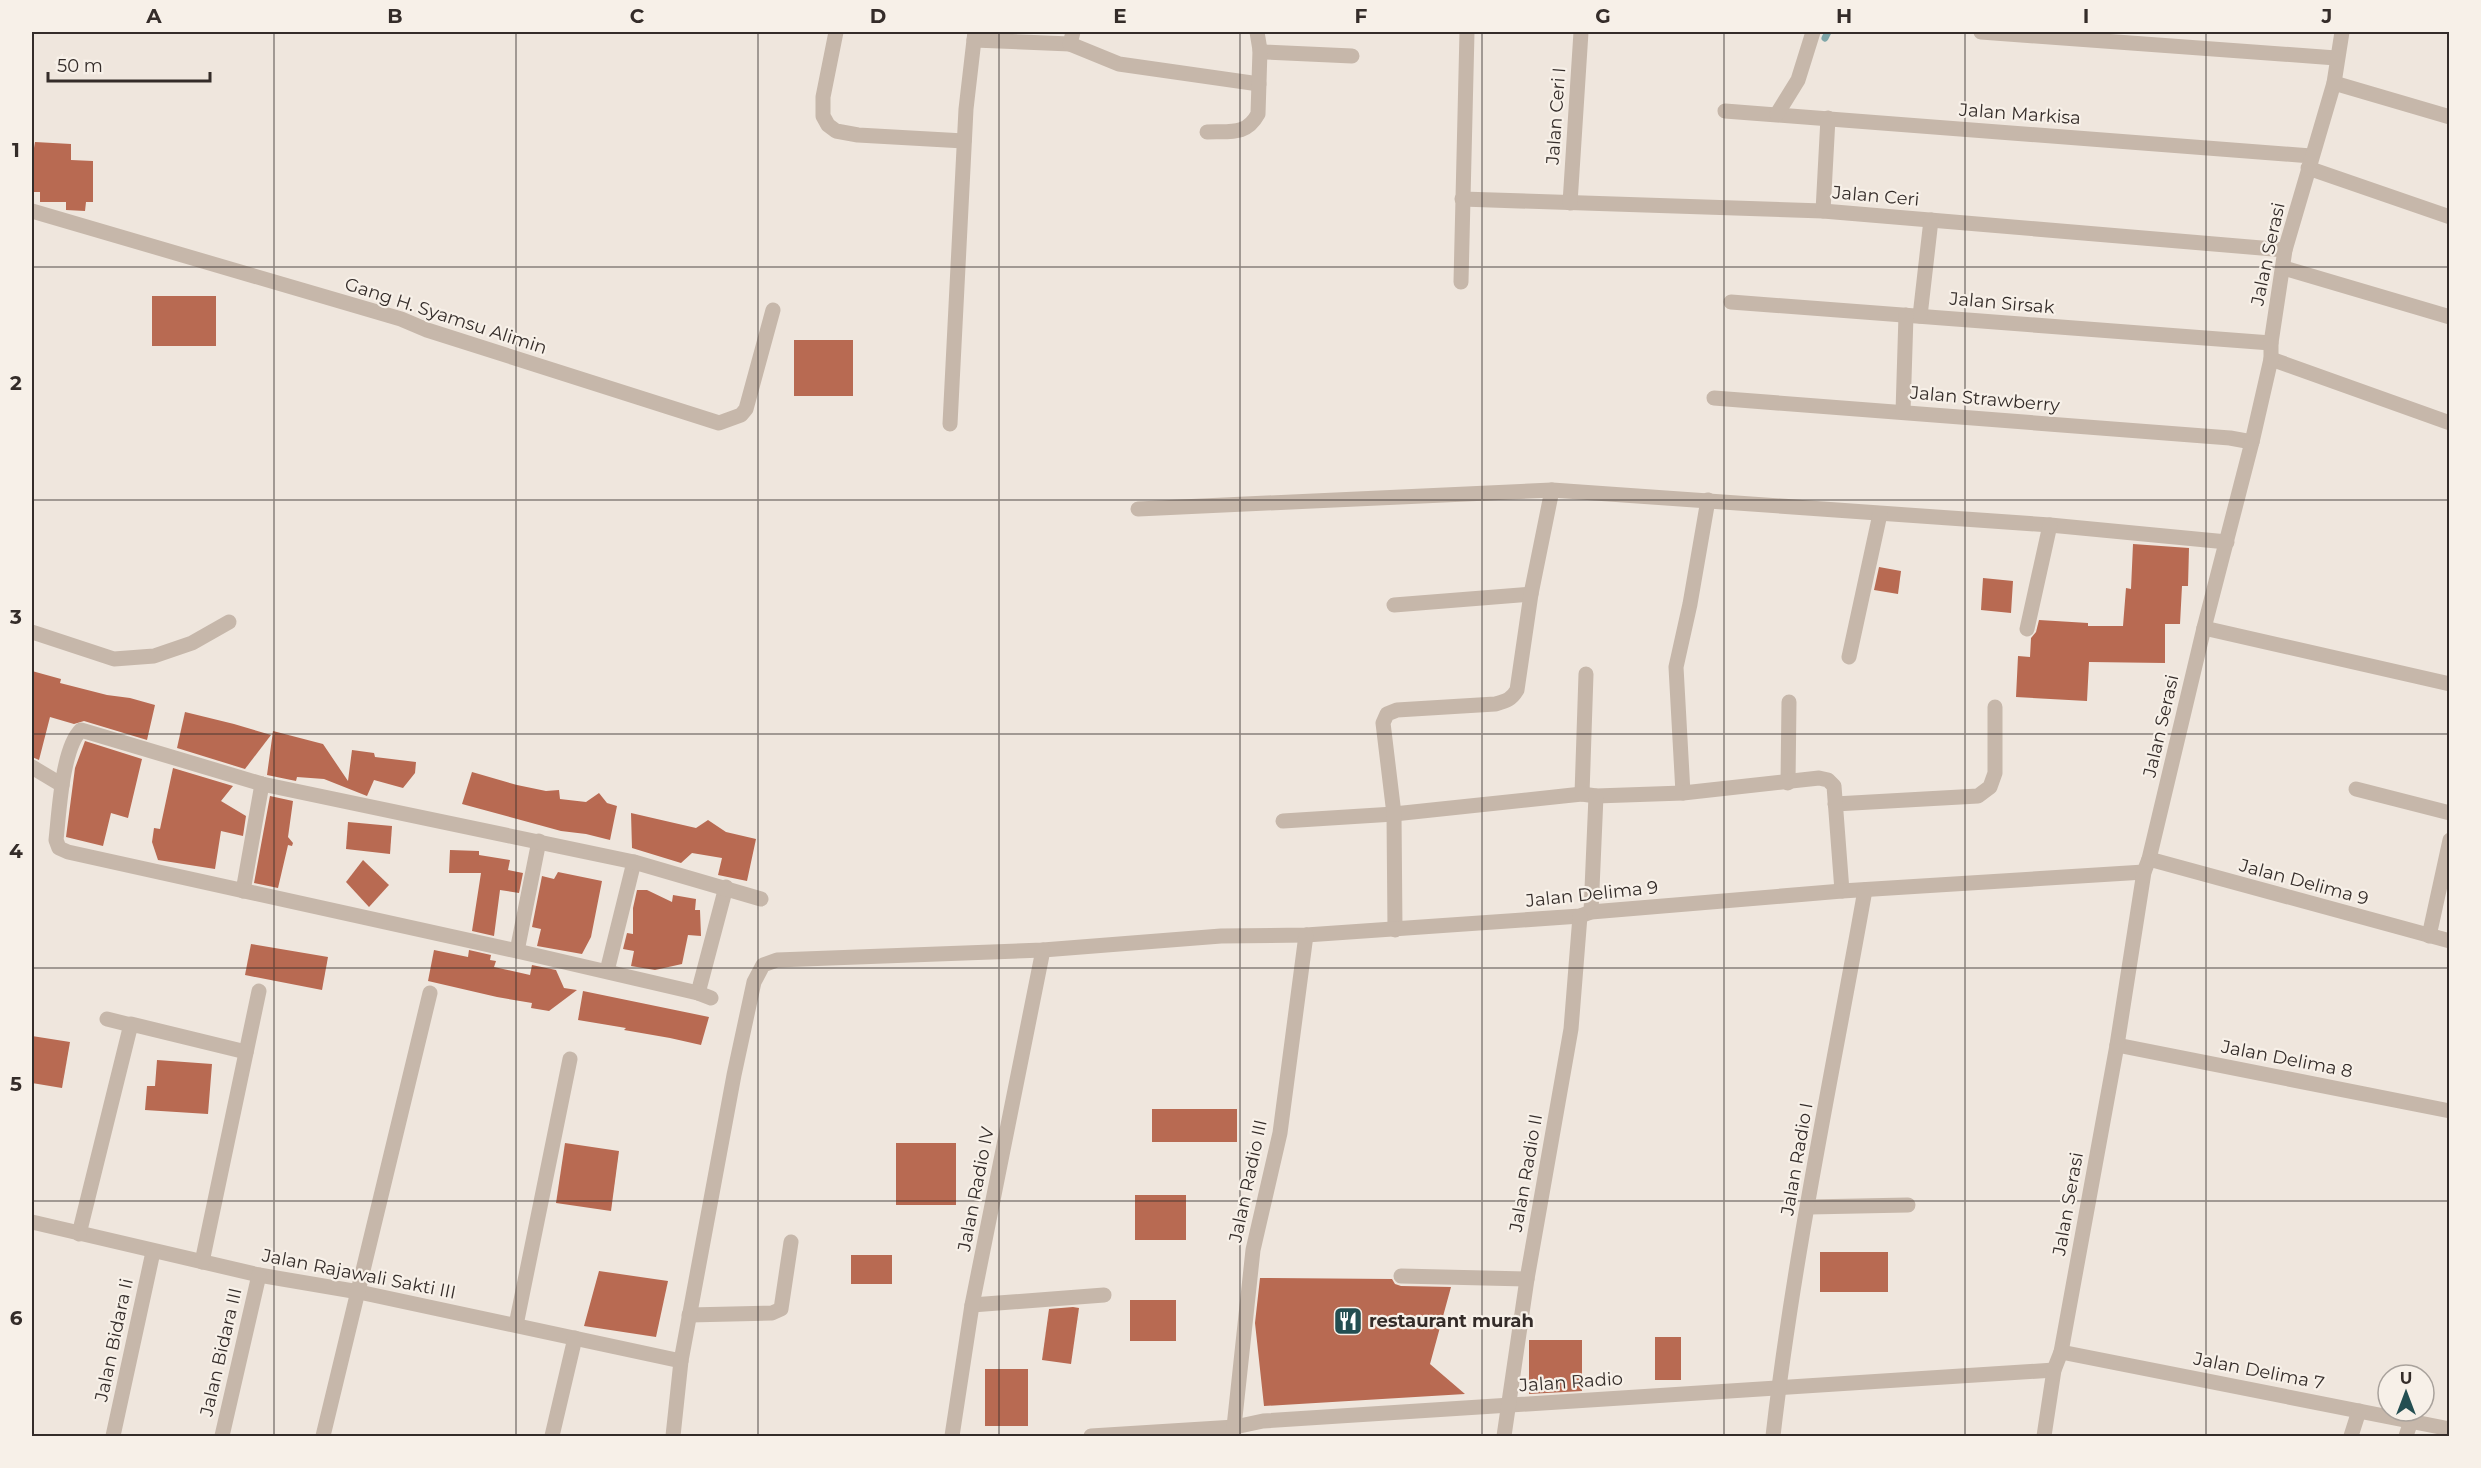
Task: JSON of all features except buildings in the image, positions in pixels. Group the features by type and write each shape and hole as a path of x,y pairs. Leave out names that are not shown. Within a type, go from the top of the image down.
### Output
{"street":[{"path":"836,32 823,97 823,116 828,125 836,131 858,135 964,141"},
{"path":"1207,132 1244,130 1250,127 1258,114 1260,50 1257,32"},
{"path":"1461,282 1467,32"},
{"name":"Jalan Ceri I","path":"1570,203 1581,32"},
{"path":"1777,114 1798,80 1813,32"},
{"path":"1981,32 2336,58"},
{"name":"Jalan Serasi","path":"2044,1437 2054,1370 2061,1352 2117,1045 2146,866 2252,442 2271,359 2271,343 2285,250 2334,83 2336,58 2342,32"},
{"path":"950,424 964,141 975,36 1072,38 1119,64 1259,84"},
{"path":"1260,50 1352,56"},
{"path":"2334,83 2450,117"},
{"name":"Jalan Markisa","path":"1725,111 1828,118 2310,162 2450,217"},
{"path":"1823,212 1828,118"},
{"name":"Jalan Ceri","path":"1462,199 1823,212 2285,250"},
{"name":"Gang H. Syamsu Alimin","path":"32,211 401,319 428,330 719,423 741,416 746,409 773,310"},
{"path":"1903,412 1913,315 1931,220"},
{"path":"2284,268 2450,317"},
{"name":"Jalan Sirsak","path":"1731,302 2271,343"},
{"path":"2271,359 2450,423"},
{"name":"Jalan Strawberry","path":"1714,398 2230,438 2252,442"},
{"path":"1138,509 1552,490 2050,525 2227,542"},
{"path":"1395,930 1394,814 1383,723 1387,714 1397,710 1495,704 1508,701 1513,697 1517,690 1531,594 1552,490"},
{"path":"1683,793 1676,667 1690,604 1708,500"},
{"path":"1850,657 1880,514"},
{"path":"2027,629 2050,525"},
{"path":"1394,605 1531,594"},
{"path":"32,632 114,659 154,656 192,643 229,622"},
{"path":"2204,628 2450,684"},
{"name":"Jalan Radio II","path":"1504,1437 1527,1279 1571,1029 1586,914 1589,795 1586,674"},
{"path":"1788,783 1789,702"},
{"path":"1835,804 1978,796 1990,787 1995,773 1995,707"},
{"path":"726,887 704,996 607,971 59,848 56,840 62,785 74,737 81,730 262,784 634,862 726,887 761,899"},
{"path":"32,767 62,785"},
{"path":"1283,821 1394,814 1589,795 1683,793 1819,778 1828,780 1833,786 1842,891"},
{"path":"243,891 262,784"},
{"path":"2356,789 2450,813"},
{"path":"2429,936 2450,840"},
{"path":"517,951 539,841"},
{"path":"607,971 634,862"},
{"name":"Jalan Delima 9","path":"689,1315 734,1075 754,982 763,965 777,960 1043,950 1221,936 1306,935 1395,930 2146,866 2450,941"},
{"name":"Jalan Radio I","path":"1773,1437 1809,1207 1865,890"},
{"name":"Jalan Radio III","path":"1234,1432 1253,1250 1280,1133 1306,935"},
{"name":"Jalan Radio IV","path":"952,1437 972,1305 1043,950"},
{"path":"202,1262 259,991"},
{"path":"324,1437 430,993"},
{"path":"107,1019 246,1052"},
{"path":"79,1234 131,1025"},
{"name":"Jalan Delima 8","path":"2117,1045 2450,1111"},
{"path":"516,1325 570,1059"},
{"path":"1809,1207 1908,1205"},
{"name":"Jalan Rajawali Sakti III","path":"32,1222 259,1275 360,1292 681,1361"},
{"path":"673,1437 681,1361 689,1315 772,1313 781,1309 791,1242"},
{"name":"Jalan Bidara Ii","path":"113,1437 153,1252"},
{"name":"Jalan Bidara III","path":"222,1437 259,1275"},
{"path":"1401,1276 1527,1279"},
{"path":"972,1305 1104,1295"},
{"path":"552,1437 575,1338"},
{"name":"Jalan Delima 7","path":"2061,1352 2376,1414"},
{"name":"Jalan Radio","path":"1090,1437 1234,1432 1263,1421 2054,1370"},
{"path":"2351,1437 2359,1411"},
{"name":"Jalan Delima 7","path":"2420,1423 2450,1429"}],"waterway":[{"path":"1825,38 1828,32"}],"place":[{"name":"restaurant murah","path":"1348,1321"}]}
